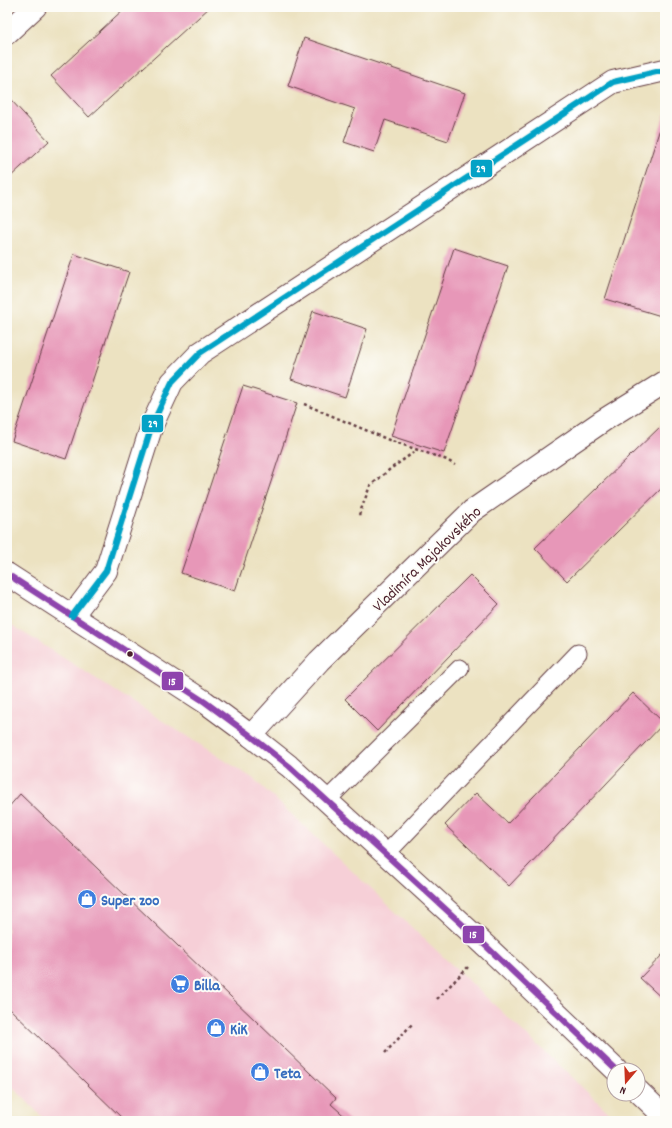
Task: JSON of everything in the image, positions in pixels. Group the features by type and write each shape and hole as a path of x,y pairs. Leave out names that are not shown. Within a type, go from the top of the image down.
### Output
{"street":[{"path":"7,33 35,7"},
{"path":"72,616 106,571 152,425 172,382 200,353 613,82 665,70"},
{"name":"Vladimíra Majakovského","path":"251,736 319,661 472,511 604,420 665,382"},
{"path":"7,574 205,702 289,766 487,947 608,1062"},
{"path":"646,1099 665,1117"}],"lane":[{"path":"386,854 578,652"},
{"path":"327,800 460,668"}],"path":[{"path":"304,404 389,440 447,460 455,465"},
{"path":"359,515 370,486 417,450"},
{"path":"437,999 468,967"},
{"path":"386,1053 413,1023"}],"shaded area":[{"path":"7,622 254,779 618,1121 46,1121 7,1081"}],"building":[{"path":"126,7 210,7 89,117 51,76"},
{"path":"304,38 465,93 448,141 385,120 374,152 344,142 355,109 288,86"},
{"path":"11,100 49,141 7,180 7,103"},
{"path":"665,113 665,302 661,316 605,299"},
{"path":"454,248 508,266 444,453 391,436"},
{"path":"74,254 129,272 66,459 12,441"},
{"path":"313,311 367,329 345,397 291,379"},
{"path":"243,386 297,403 235,591 181,573"},
{"path":"662,425 665,428 665,485 567,581 535,548"},
{"path":"470,575 499,604 377,731 345,699"},
{"path":"633,693 664,723 509,886 445,825 476,793 508,823"},
{"path":"20,794 336,1098 331,1104 350,1121 125,1121 7,1006 7,809"},
{"path":"665,952 665,1001 640,978"}],"transit line":[{"name":"29","path":"72,616 106,571 152,425 172,382 200,353 613,82 665,70"},
{"name":"15","path":"7,574 205,702 289,766 487,947 608,1062"}],"place":[{"name":"Super zoo","path":"87,899"},
{"name":"Billa","path":"180,984"},
{"name":"KiK","path":"216,1028"},
{"name":"Teta","path":"260,1072"}]}
